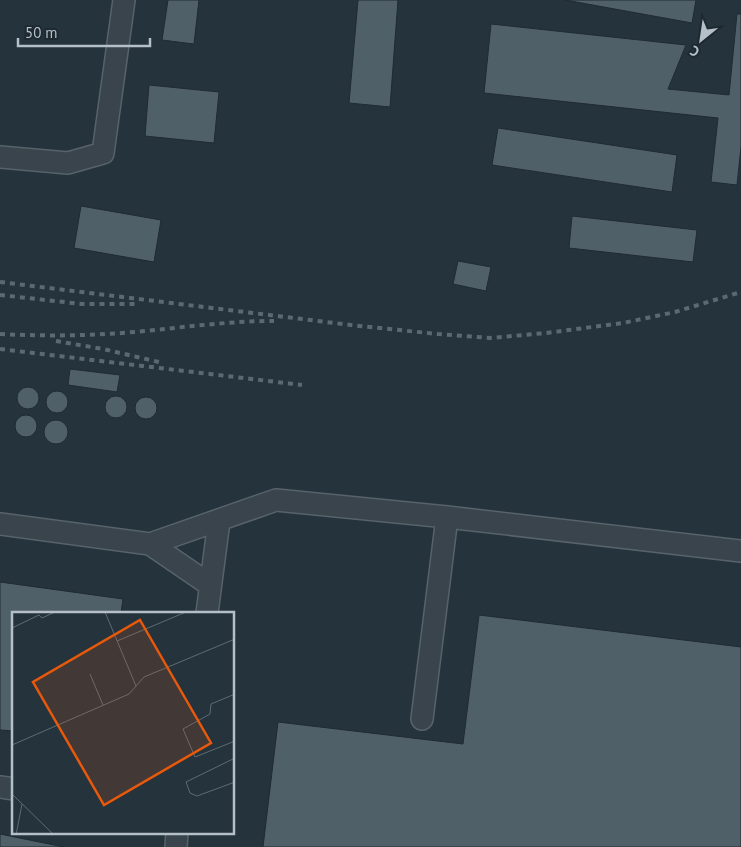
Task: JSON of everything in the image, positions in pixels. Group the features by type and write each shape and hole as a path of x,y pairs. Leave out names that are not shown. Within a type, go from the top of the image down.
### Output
{"lane":[{"path":"0,157 68,163 103,153 124,0"},
{"path":"0,524 150,544 276,500 446,517 741,551"},
{"path":"422,719 446,517"},
{"path":"207,612 219,521"},
{"path":"150,544 210,585"},
{"path":"176,847 177,834"}],"building":[{"path":"168,0 199,0 194,44 162,40"},
{"path":"358,0 398,0 390,107 349,103"},
{"path":"565,0 696,0 692,23"},
{"path":"737,14 741,14 741,147 737,185 711,182 718,118 484,93 491,24 686,45 668,89 729,95"},
{"path":"149,85 219,92 214,143 145,136"},
{"path":"498,128 677,155 672,192 492,165"},
{"path":"81,206 161,220 154,262 74,248"},
{"path":"572,216 697,230 693,262 569,248"},
{"path":"458,261 491,267 486,291 453,284"},
{"path":"70,369 120,375 117,392 68,385"},
{"path":"28,387 36,390 39,398 36,406 28,409 20,406 17,398 20,390"},
{"path":"57,391 65,394 68,402 65,410 57,413 49,410 46,402 49,394"},
{"path":"116,396 124,399 127,407 124,415 116,418 108,415 105,407 108,399"},
{"path":"146,397 154,400 157,408 154,416 146,419 138,416 135,408 138,400"},
{"path":"26,415 34,418 37,426 34,434 26,437 18,434 15,426 18,418"},
{"path":"56,420 65,423 68,432 65,441 56,444 47,441 44,432 47,423"},
{"path":"0,582 123,599 121,612 12,612 12,731 0,730"},
{"path":"479,615 741,647 741,847 263,847 278,722 463,744"},
{"path":"0,834 64,847 0,847"}],"railway":[{"path":"0,282 359,326 490,338 623,323 675,312 741,292"},
{"path":"0,295 82,304 137,304"},
{"path":"0,334 107,334 274,321"},
{"path":"56,341 103,349 163,363"},
{"path":"0,349 302,385"}]}
